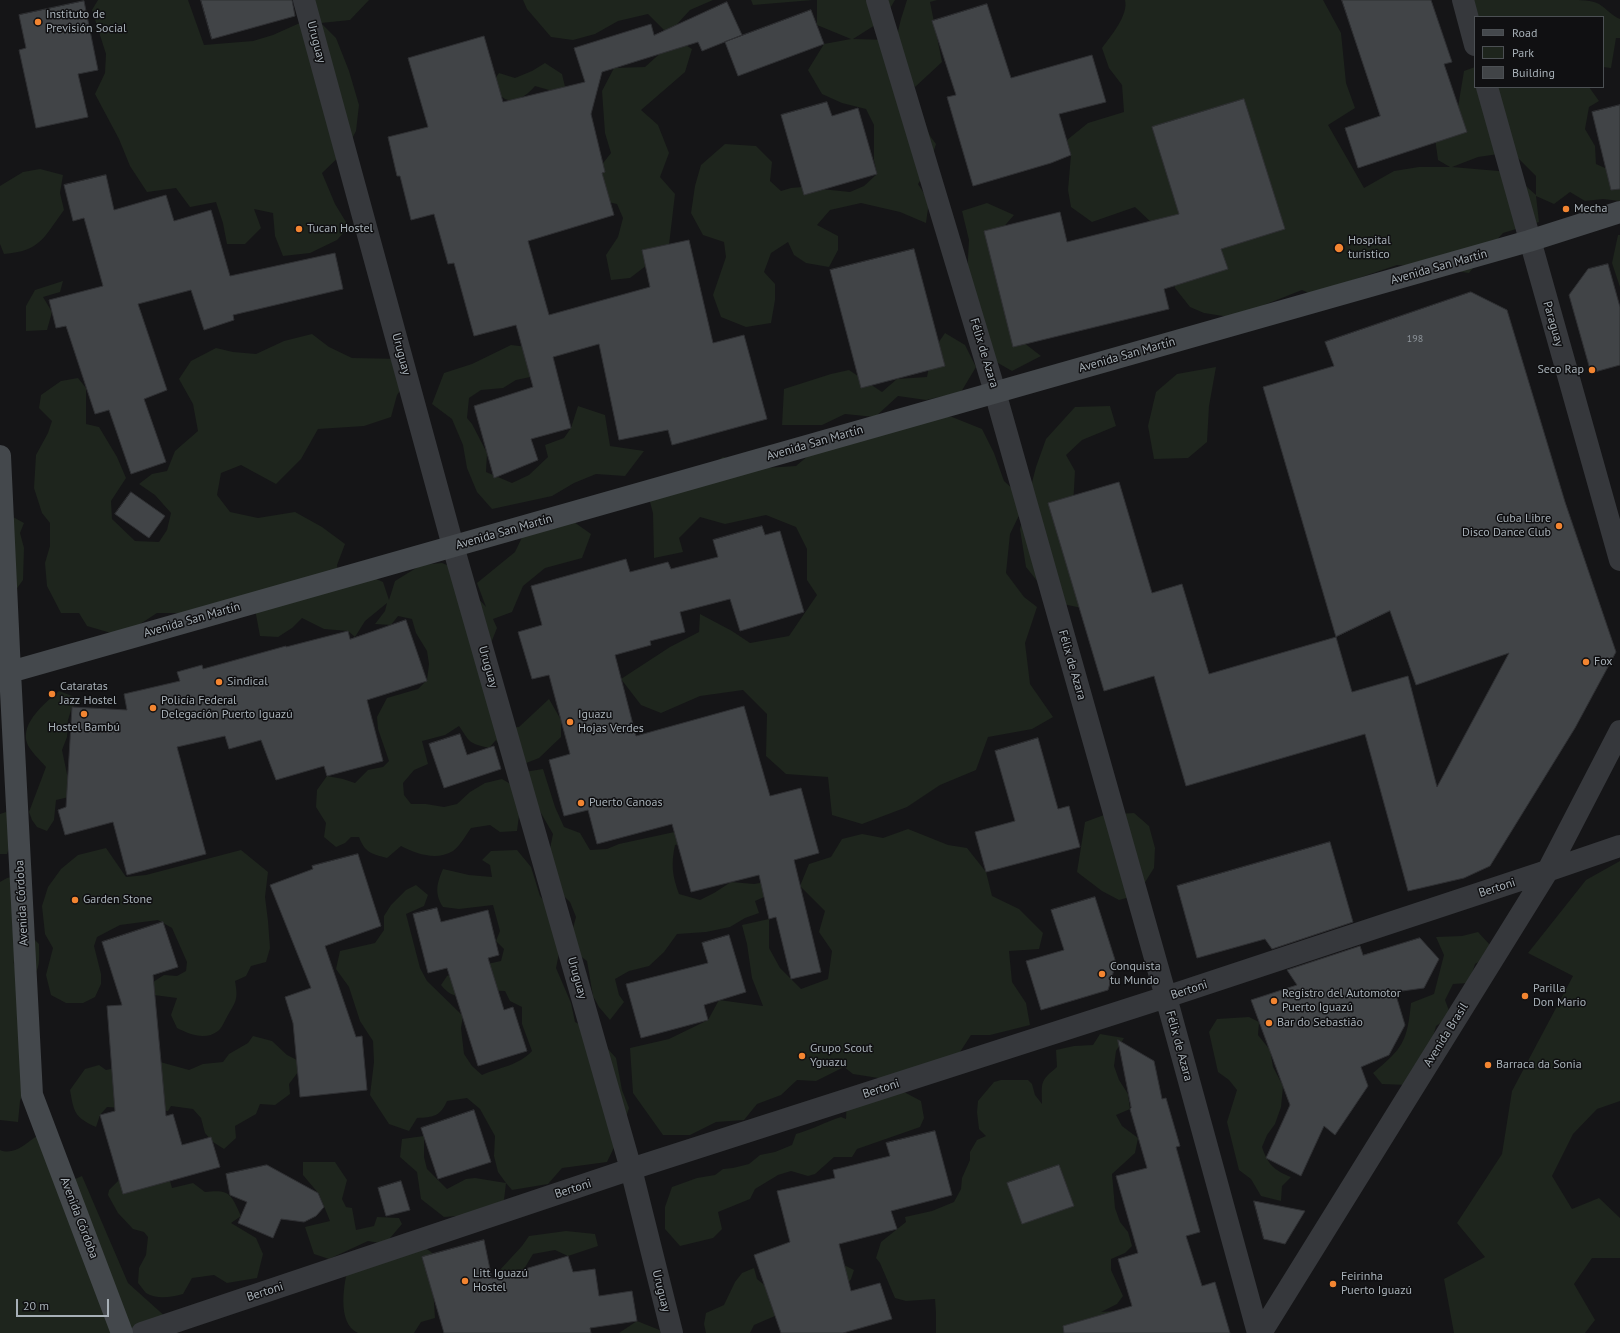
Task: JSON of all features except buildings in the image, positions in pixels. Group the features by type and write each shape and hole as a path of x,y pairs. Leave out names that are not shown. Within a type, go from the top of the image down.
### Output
{"main road":[{"name":"Avenida San Martín","path":"5,672 1529,241 1620,212"},
{"name":"Avenida Córdoba","path":"0,456 5,672 32,1095 122,1333"}],"street":[{"name":"Uruguay","path":"304,0 453,546 631,1170 672,1333"},
{"name":"Félix de Azara","path":"877,0 995,392 1166,997 1258,1333"},
{"path":"1462,0 1474,42"},
{"name":"Paraguay","path":"1487,88 1529,241 1620,560"},
{"name":"Avenida Brasil","path":"1261,1333 1547,872 1620,731"},
{"name":"Bertoni","path":"142,1333 631,1170 1547,872 1620,846"}],"green space":[{"path":"98,0 188,0 204,45 253,41 273,35 302,22 307,0 369,0 350,20 321,23 336,38 349,71 359,105 356,131 346,150 322,173 335,204 349,227 337,240 310,253 283,256 275,236 273,213 254,209 261,228 245,244 227,244 223,223 216,202 190,207 176,188 147,192 130,166 119,139 95,94 105,73 106,54 92,10"},
{"path":"523,0 713,0 690,10 668,34 648,14 618,21 595,34 573,40 551,37 527,9"},
{"path":"751,0 813,0 753,5"},
{"path":"817,0 895,0 883,20 853,39 889,40 893,52 907,0 937,0 930,2 942,62 915,87 894,53 930,136 936,144 928,169 918,184 929,201 926,223 900,212 861,203 830,210 817,225 838,236 838,250 829,267 806,263 794,255 788,242 771,253 764,272 775,284 775,300 771,323 746,327 721,317 713,295 726,257 724,242 703,235 691,213 695,186 701,165 725,144 756,146 772,162 770,181 781,191 802,187 850,192 864,186 877,174 874,160 874,125 866,109 842,103 822,94 808,70 824,44 851,39 817,25"},
{"path":"1125,0 1323,0 1341,33 1346,83 1355,108 1328,125 1364,188 1394,171 1419,167 1450,167 1438,160 1435,138 1458,107 1464,71 1474,67 1474,88 1590,88 1599,101 1589,107 1585,129 1595,146 1596,164 1614,172 1620,166 1620,201 1603,199 1585,201 1570,192 1554,204 1536,196 1539,222 1503,233 1469,273 1435,268 1397,265 1347,282 1322,299 1302,290 1264,305 1248,320 1204,313 1190,307 1175,288 1170,265 1170,240 1135,207 1092,222 1071,207 1068,190 1071,155 1067,140 1088,123 1124,112 1122,85 1109,68 1102,48 1118,26 1124,12","holes":["1512,152 1536,176 1536,195 1510,172 1452,167 1478,157"]},
{"path":"1463,0 1589,1 1602,6 1620,19 1620,38 1616,38 1611,68 1604,67 1604,16 1475,16"},
{"path":"676,39 692,49 685,72 641,110 658,125 669,153 660,177 675,194 669,245 651,262 630,278 611,280 606,255 618,237 623,218 617,204 603,201 593,176 611,153 605,133 602,91 614,68 645,67"},
{"path":"545,63 562,74 566,91 549,90 535,86 522,97 509,100 503,98 490,86 499,73 515,78 532,71"},
{"path":"40,169 63,175 60,193 64,210 46,235 34,246 26,250 4,254 0,244 0,186 23,172"},
{"path":"987,203 1014,215 994,238 1019,339 1041,356 1012,371 984,355 966,295 969,240 962,211"},
{"path":"1618,235 1620,235 1620,287 1612,263"},
{"path":"63,281 60,292 43,297 52,312 47,330 26,331 26,306 35,290"},
{"path":"945,333 965,345 976,367 961,392 926,400 898,396 875,417 845,414 822,425 782,425 784,389 831,374 849,370 882,392 897,379 927,377 932,352"},
{"path":"312,334 329,347 352,358 402,359 413,372 397,395 391,417 364,426 318,429 301,459 276,484 241,465 221,473 217,495 230,512 258,518 295,512 322,527 345,544 337,565 340,585 361,572 383,582 389,600 395,581 421,565 442,563 460,570 476,596 486,607 477,583 515,552 528,525 564,515 591,534 582,558 545,568 523,586 512,612 493,619 497,628 485,658 505,728 519,727 549,699 561,720 561,737 539,758 516,767 505,756 496,740 489,748 477,745 468,739 459,726 445,735 422,741 428,764 414,770 403,783 404,795 411,804 426,804 444,807 457,804 470,792 485,783 502,779 514,786 520,808 517,831 500,832 490,825 471,828 458,846 447,854 433,856 420,854 401,846 387,858 367,850 359,837 351,837 345,843 336,847 324,837 326,823 316,807 317,790 327,776 355,783 368,770 383,767 389,761 378,729 377,717 387,698 418,689 427,680 429,664 427,651 416,633 412,619 398,616 391,625 375,624 385,611 387,603 365,621 355,637 348,631 324,629 302,618 292,628 278,637 260,636 255,609 187,613 157,613 134,628 111,633 87,626 79,613 61,613 47,586 45,563 50,546 50,523 42,513 34,488 36,455 48,433 52,421 39,408 41,395 61,381 78,378 86,388 86,424 99,427 117,457 126,478 111,501 112,519 135,541 159,542 167,530 171,513 155,495 139,484 152,474 167,471 175,451 198,431 193,404 179,379 191,361 216,348 233,352 256,354 284,341"},
{"path":"511,345 536,348 535,376 516,380 503,388 481,390 469,398 467,418 472,424 487,453 486,472 512,483 529,475 548,457 545,445 564,438 571,428 578,406 605,415 610,446 644,451 625,476 596,474 574,483 552,496 492,509 477,492 467,468 463,445 452,419 432,404 444,373 472,364"},
{"path":"1216,367 1209,406 1207,442 1188,458 1154,459 1148,426 1156,392 1177,374"},
{"path":"1110,406 1116,426 1082,440 1066,455 1075,471 1073,507 1091,610 1054,602 1026,567 1020,529 1036,467 1046,439 1075,407"},
{"path":"911,416 952,417 982,429 994,453 1004,481 1026,501 1010,534 1006,573 1024,597 1037,607 1025,643 1030,684 1053,717 1032,729 988,737 976,770 940,785 907,807 862,824 832,815 828,777 786,774 766,756 767,714 743,690 700,696 661,713 641,705 621,679 670,647 699,632 700,614 732,631 750,643 789,636 817,595 807,580 807,549 796,527 766,515 725,524 700,517 679,538 683,552 654,558 653,513 647,491 688,479 723,457 765,468 796,466 828,439"},
{"path":"13,517 24,523 20,533 24,548 23,580 15,591"},
{"path":"59,691 80,699 81,703 72,707 68,720 67,737 62,750 68,779 69,797 56,800 54,820 47,831 37,827 29,812 46,767 30,749 27,743 26,735 27,728 41,707"},
{"path":"543,769 555,807 564,827 580,833 590,850 607,849 619,844 679,831 696,841 675,845 673,870 679,894 700,900 731,882 754,884 772,881 775,892 755,901 759,913 745,918 730,927 706,932 677,934 664,952 649,966 629,971 615,979 619,995 624,1002 610,1020 599,1007 593,996 587,961 568,947 576,917 570,902 549,882 549,853 553,834 518,773"},
{"path":"6,812 18,822 7,854 0,854 0,814"},
{"path":"1134,813 1149,826 1155,848 1154,868 1137,895 1119,900 1102,891 1077,872 1085,822 1104,815"},
{"path":"908,829 948,845 967,848 986,872 992,896 1019,909 1043,933 1039,949 1009,951 1012,982 1026,1003 1030,1025 990,1035 971,1035 951,1066 904,1082 853,1074 844,1067 816,1081 797,1080 781,1095 757,1104 744,1120 716,1122 690,1135 663,1135 633,1093 630,1048 669,1039 708,1020 719,1000 763,1006 752,978 747,944 742,925 769,919 769,948 780,968 801,989 828,979 832,951 819,932 825,911 800,886 809,864 831,857 842,839 862,834 883,838"},
{"path":"106,848 126,877 146,875 241,850 268,872 265,897 270,948 266,962 251,966 246,976 235,981 235,1002 221,1028 213,1034 208,1036 197,1036 177,1028 171,1015 177,998 154,995 153,982 164,975 177,976 186,971 187,962 172,928 158,920 120,925 97,937 94,946 101,974 101,984 95,997 83,1003 66,1003 51,995 46,975 53,948 45,934 42,906 48,887 61,869 78,855"},
{"path":"517,850 531,867 540,896 560,920 559,953 556,968 571,1003 575,1022 592,1031 616,1058 622,1090 629,1108 621,1133 607,1162 562,1168 548,1184 512,1190 498,1172 494,1156 495,1136 480,1109 467,1098 447,1101 439,1113 432,1116 417,1118 409,1131 389,1124 370,1095 374,1062 373,1041 360,1021 349,987 336,969 340,951 375,943 384,930 384,916 391,905 406,890 416,885 428,895 424,906 406,914 420,968 427,981 463,1016 461,1028 464,1054 472,1066 482,1075 521,1060 532,1051 522,1024 522,1007 510,1001 505,991 490,991 457,996 447,991 441,985 447,976 459,970 501,961 504,949 496,941 500,931 493,905 459,909 443,907 437,893 439,879 443,869 469,875 492,877 490,865 482,860 491,851"},
{"path":"1620,861 1620,1101 1597,1109 1573,1134 1552,1176 1572,1209 1599,1198 1620,1218 1620,1258 1592,1258 1574,1284 1595,1320 1585,1333 1454,1333 1444,1279 1485,1257 1457,1223 1502,1154 1512,1091 1573,976 1528,953 1586,880"},
{"path":"20,875 22,910 12,924 13,929 32,937 39,944 39,955 35,974 26,980 13,961 26,993 31,1070 20,1101 18,1122 0,1120 0,882 7,878"},
{"path":"1478,932 1490,945 1485,958 1475,964 1469,983 1453,984 1445,1000 1451,1016 1436,1026 1428,1054 1408,1085 1382,1084 1373,1073 1391,1057 1402,1043 1408,1027 1411,1003 1434,994 1444,955 1436,937 1462,936"},
{"path":"1249,1017 1259,1022 1258,1035 1270,1050 1273,1067 1283,1086 1281,1107 1275,1124 1267,1135 1262,1147 1269,1163 1280,1172 1291,1177 1282,1186 1281,1201 1261,1196 1251,1179 1239,1170 1227,1122 1237,1090 1229,1080 1218,1072 1209,1032 1217,1019"},
{"path":"1100,1034 1124,1038 1116,1051 1114,1066 1119,1080 1128,1094 1130,1109 1116,1115 1122,1126 1138,1138 1135,1153 1112,1174 1115,1208 1120,1222 1128,1232 1132,1246 1125,1253 1111,1259 1111,1270 1123,1296 1117,1304 1101,1312 1116,1311 1155,1333 936,1333 935,1299 906,1301 895,1298 880,1263 876,1258 881,1242 906,1222 905,1217 932,1211 954,1202 961,1189 962,1178 970,1160 970,1152 977,1140 986,1136 979,1129 977,1112 978,1101 994,1082 1001,1080 1028,1080 1032,1084 1035,1095 1042,1104 1042,1087 1044,1079 1057,1067 1056,1050 1074,1046 1093,1045"},
{"path":"253,1036 272,1041 287,1055 297,1060 298,1072 289,1084 290,1094 275,1105 260,1104 256,1114 235,1126 236,1138 224,1149 213,1142 205,1133 201,1118 193,1109 171,1106 168,1111 107,1107 100,1115 96,1127 79,1117 74,1109 70,1090 85,1069 99,1065 106,1070 153,1060 189,1070 203,1064 223,1062 229,1054 248,1043"},
{"path":"904,1092 921,1101 924,1118 920,1127 857,1149 852,1157 834,1157 815,1174 808,1176 791,1171 778,1175 755,1189 750,1199 718,1212 722,1229 713,1238 680,1246 665,1229 665,1207 672,1187 697,1178 715,1175 723,1169 749,1164 760,1155 775,1152 792,1145 796,1134 841,1117 846,1119 847,1100"},
{"path":"37,1136 66,1183 82,1176 128,1283 168,1319 173,1333 0,1333 0,1150 15,1150"},
{"path":"424,1136 424,1157 427,1169 447,1189 466,1179 475,1178 506,1183 504,1200 470,1215 444,1217 421,1199 417,1172 400,1157 402,1139"},
{"path":"303,1162 335,1162 347,1180 342,1199 346,1207 352,1208 356,1230 374,1226 377,1217 399,1218 402,1224 385,1244 368,1241 329,1259 314,1254 305,1227 330,1221 319,1194 303,1175"},
{"path":"160,1176 170,1181 172,1188 193,1183 205,1192 225,1192 232,1198 241,1216 231,1223 256,1238 263,1254 257,1278 227,1283 214,1275 192,1278 183,1294 169,1297 155,1297 146,1293 138,1283 139,1268 146,1255 148,1237 144,1232 133,1229 118,1213 108,1195 109,1190 119,1180"},
{"path":"566,1231 595,1234 598,1246 568,1256 555,1250 533,1254 518,1279 498,1288 498,1272 522,1246 529,1236"},
{"path":"416,1241 431,1252 444,1265 432,1272 435,1318 421,1322 414,1333 358,1333 351,1328 344,1312 343,1302 345,1281 349,1264"},
{"path":"840,1263 854,1270 847,1285 754,1325 750,1333 706,1333 704,1324 706,1313 724,1305 735,1282 742,1273 754,1268 757,1279 768,1288"},
{"path":"637,1321 662,1331 660,1331 661,1333 619,1333"}],"place":[{"name":"Instituto de Previsión Social","path":"38,22"},
{"name":"Mecha","path":"1566,209"},
{"name":"Tucan Hostel","path":"299,229"},
{"name":"Hospital turistico","path":"1339,248"},
{"name":"Seco Rap","path":"1592,370"},
{"name":"Cuba Libre Disco Dance Club","path":"1559,526"},
{"name":"Fox","path":"1586,662"},
{"name":"Sindical","path":"219,682"},
{"name":"Cataratas Jazz Hostel","path":"52,694"},
{"name":"Policía Federal Delegación Puerto Iguazú","path":"153,708"},
{"name":"Hostel Bambú","path":"84,714"},
{"name":"Iguazu Hojas Verdes","path":"570,722"},
{"name":"Puerto Canoas","path":"581,803"},
{"name":"Garden Stone","path":"75,900"},
{"name":"Conquista tu Mundo","path":"1102,974"},
{"name":"Parilla Don Mario","path":"1525,996"},
{"name":"Registro del Automotor Puerto Iguazú","path":"1274,1001"},
{"name":"Bar do Sebastião","path":"1269,1023"},
{"name":"Grupo Scout Yguazu","path":"802,1056"},
{"name":"Barraca da Sonia","path":"1488,1065"},
{"name":"Litt Iguazú Hostel","path":"465,1281"},
{"name":"Feirinha Puerto Iguazú","path":"1333,1284"}]}
